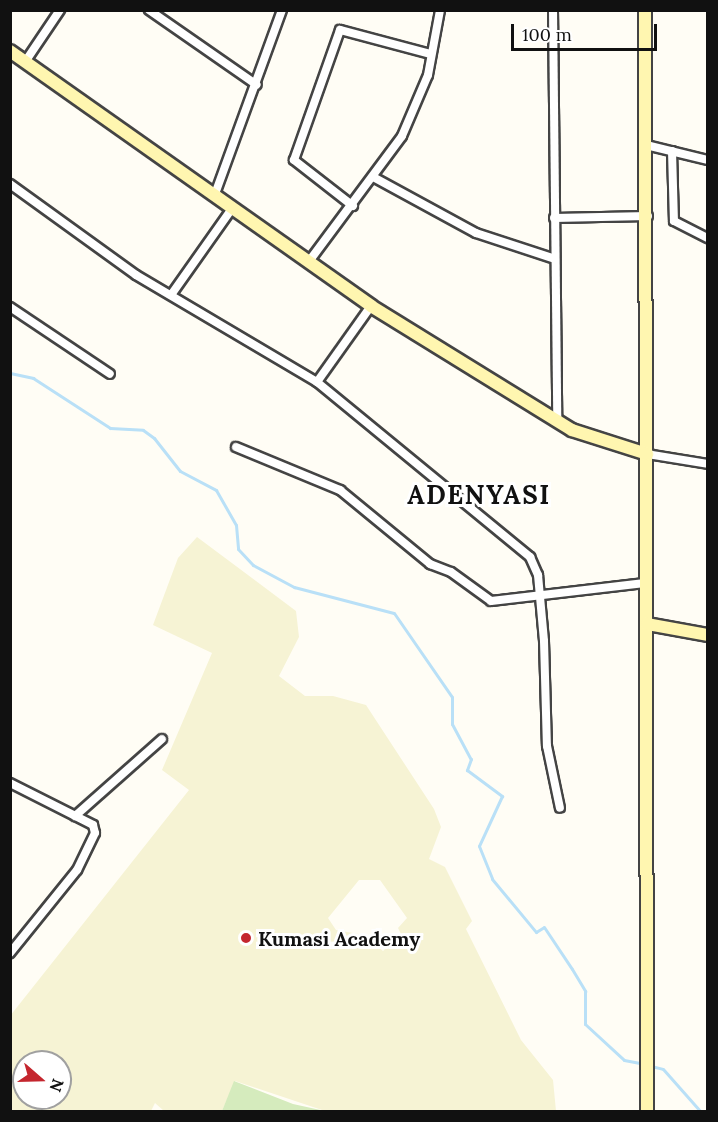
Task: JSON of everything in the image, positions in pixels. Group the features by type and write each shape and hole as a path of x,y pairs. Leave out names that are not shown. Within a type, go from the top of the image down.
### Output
{"street":[{"path":"26,63 60,10"},
{"path":"149,10 257,85"},
{"path":"215,194 257,85 282,10"},
{"path":"310,260 375,178 420,99 440,10"},
{"path":"553,10 557,422"},
{"path":"645,10 648,216 645,583 647,624 647,1112"},
{"path":"353,206 294,160 340,30 431,54"},
{"path":"11,53 310,260 371,306 557,422 647,454 708,464"},
{"path":"646,145 708,160"},
{"path":"672,151 674,221 708,238"},
{"path":"375,178 476,233 555,259"},
{"path":"10,184 171,295 316,382 530,557 540,596 547,746 560,808"},
{"path":"171,295 233,207"},
{"path":"554,218 648,216"},
{"path":"316,382 371,306"},
{"path":"10,307 110,374"},
{"path":"236,447 340,490 429,564 451,572 491,601 645,583"},
{"path":"647,624 708,635"},
{"path":"75,816 162,739"},
{"path":"10,783 93,825 94,841 10,953"}],"shaded area":[{"name":"Kumasi Academy","path":"197,537 296,611 299,637 279,676 305,696 333,696 366,705 434,809 441,827 429,859 445,867 472,921 466,929 521,1040 553,1080 556,1111 325,1111 235,1081 222,1111 164,1111 155,1103 151,1111 11,1111 10,1016 189,790 162,770 212,653 153,625 178,558","holes":["359,880 380,880 407,918 398,928 401,934 383,951 364,935 336,930 328,918"]}],"green space":[{"path":"234,1081 293,1104 325,1111 222,1111"}],"waterway":[{"path":"10,373 33,378 110,428 143,430 154,438 180,471 216,490 236,525 238,549 253,565 294,587 394,613 452,697 452,724 471,759 467,770 502,796 479,846 492,879 536,932 544,927 572,969 585,991 585,1024 624,1060 644,1064"},
{"path":"651,1066 663,1069 701,1112"}],"place":[{"name":"Kumasi Academy","path":"246,938"}],"district":[{"name":"ADENYASI","path":"479,495"}]}
